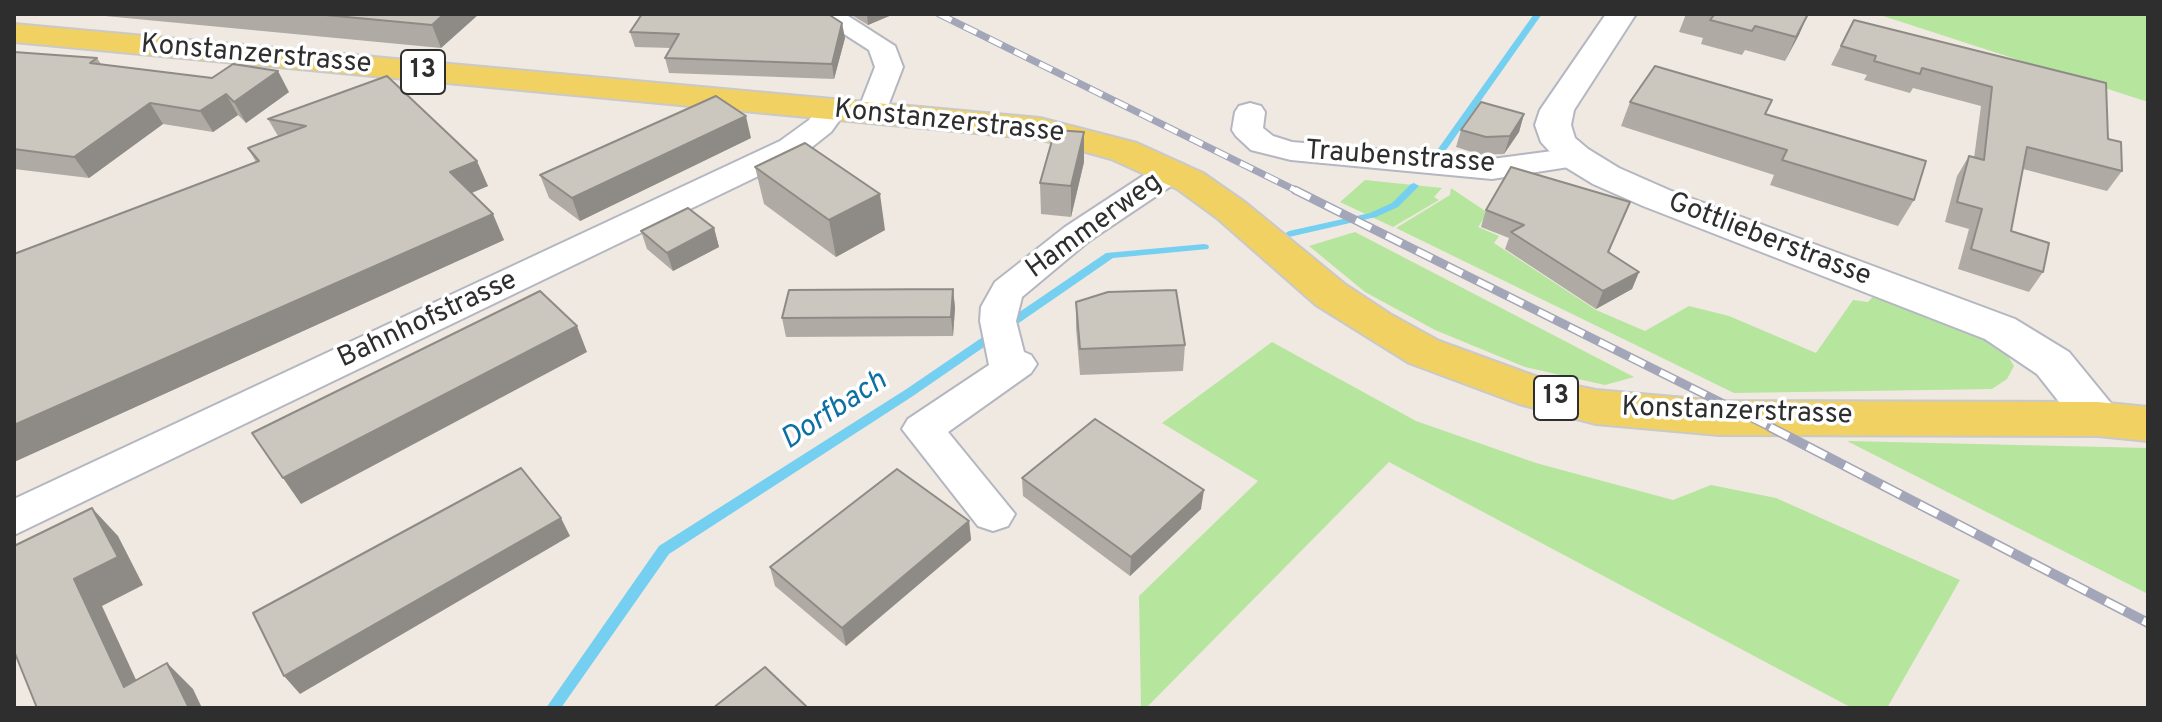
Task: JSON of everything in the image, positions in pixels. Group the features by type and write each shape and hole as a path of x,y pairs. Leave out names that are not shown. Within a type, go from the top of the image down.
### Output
{"main road":[{"name":"Konstanzerstrasse","path":"14,33 1015,125 1061,133 1124,151 1172,171 1204,189 1331,295 1424,352 1535,393 1596,407 1719,418 2098,419 2148,424"}],"street":[{"path":"826,14 881,46 889,67 872,113"},
{"name":"Gottlieberstrasse","path":"1621,14 1557,110 1553,125 1559,142 1575,157 1606,176 1656,198 2019,339 2065,375 2098,419"},
{"name":"Bahnhofstrasse","path":"14,518 791,148 820,126 832,110"},
{"name":"Traubenstrasse","path":"1250,112 1247,130 1262,143 1291,151 1478,169 1575,157"},
{"name":"Hammerweg","path":"993,514 922,429 1007,350 999,307 1008,290 1077,234 1172,171"}],"green space":[{"path":"1877,14 2148,14 2148,102"},
{"path":"1365,180 1442,188 1434,197 1439,200 1393,227 1340,202"},
{"path":"1451,188 1488,213 1478,227 1499,236 1494,243 1596,310 1645,331 1689,306 1729,316 1816,353 1853,300 1868,302 1877,292 1978,335 2006,353 2014,366 2007,379 1992,389 1734,393 1396,228 1450,195"},
{"path":"1355,232 1634,377 1605,385 1525,367 1435,330 1365,292 1309,246"},
{"path":"1272,342 1416,421 1536,463 1673,500 1711,485 1776,498 1960,580 1887,708 1852,708 1389,462 1146,708 1141,708 1139,596 1258,481 1162,423"},
{"path":"1847,441 2148,448 2148,594"}],"building":[{"path":"315,14 444,14 432,25"},
{"path":"642,14 828,14 842,23 832,64 665,58 679,34 630,32"},
{"path":"1709,14 1808,14 1796,37 1755,26 1752,31 1710,20 1714,15"},
{"path":"1854,20 2106,83 2108,139 2121,142 2122,171 2027,147 2011,231 2049,243 2043,272 1971,249 1982,209 1957,202 1969,156 1984,160 1992,87 1922,68 1920,74 1874,61 1876,56 1841,46"},
{"path":"14,52 97,58 90,63 212,78 233,64 278,71 234,102 226,94 200,111 150,103 74,157 14,149"},
{"path":"1655,66 1772,100 1765,114 1926,161 1914,200 1782,160 1787,150 1630,102"},
{"path":"387,76 477,161 450,172 493,214 14,425 14,254 259,161 248,148 306,126 268,119"},
{"path":"716,96 746,116 572,198 540,175"},
{"path":"1481,102 1524,114 1510,136 1486,137 1461,130"},
{"path":"1055,130 1084,132 1071,186 1040,183"},
{"path":"805,143 880,194 829,220 755,167"},
{"path":"1511,167 1630,202 1608,252 1639,272 1603,291 1511,232 1524,225 1486,210"},
{"path":"688,208 714,228 667,253 641,231"},
{"path":"953,289 951,317 782,318 789,290"},
{"path":"1176,290 1185,345 1080,349 1076,302 1108,292"},
{"path":"540,291 577,326 283,478 252,433"},
{"path":"1095,419 1204,490 1131,557 1022,478"},
{"path":"521,468 561,518 284,676 253,613"},
{"path":"897,469 969,521 842,628 770,567"},
{"path":"92,508 118,557 74,579 124,687 167,663 189,708 37,708 14,651 14,546"},
{"path":"765,667 808,708 713,708"}],"waterway":[{"name":"Dorfbach","path":"1436,158 1538,14"},
{"name":"Dorfbach","path":"1289,234 1373,215 1395,205 1414,186"},
{"name":"Dorfbach","path":"553,708 664,550 909,393 1110,255 1204,247"}],"railway":[{"path":"939,14 1299,192"},
{"path":"1295,190 1770,427"},
{"path":"1770,427 1774,429"},
{"path":"1770,427 2148,623"}]}
